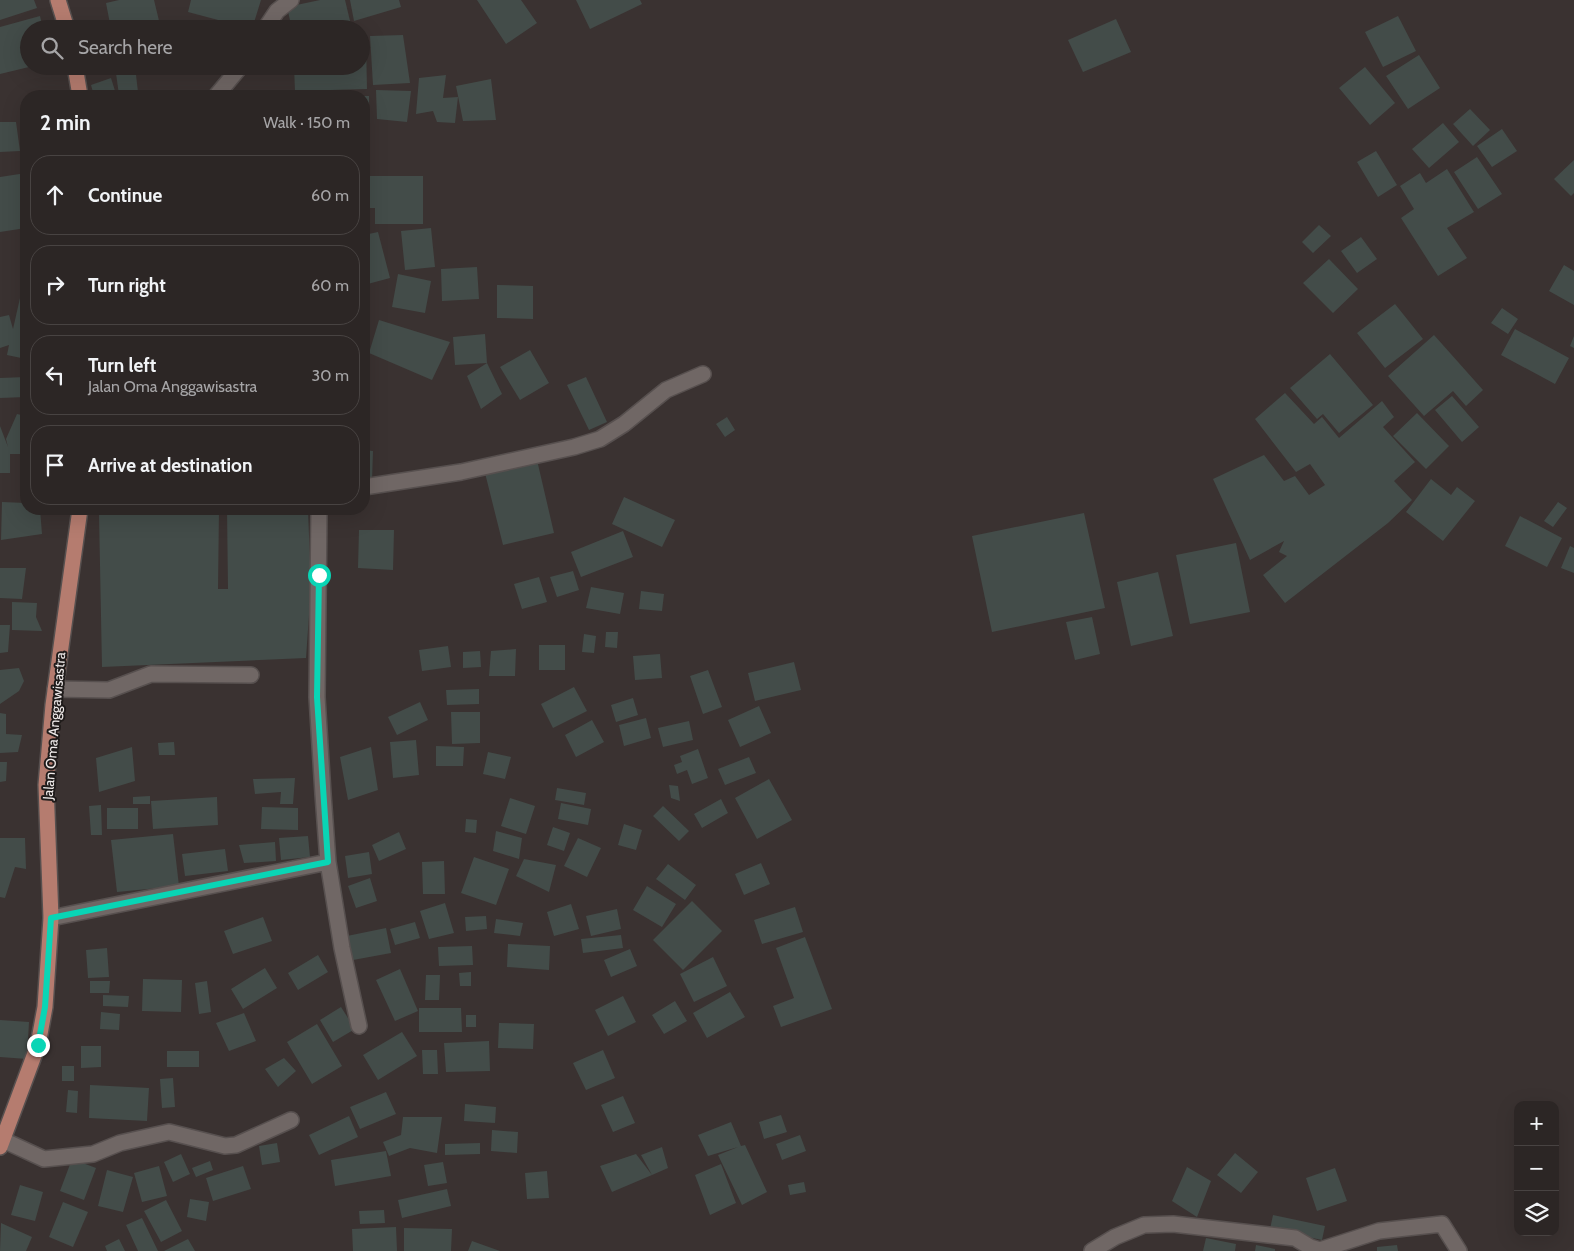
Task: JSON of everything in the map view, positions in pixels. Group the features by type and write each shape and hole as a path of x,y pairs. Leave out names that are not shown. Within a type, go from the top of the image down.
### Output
{"main road":[{"path":"58,0 64,20"},
{"path":"76,75 79,90"},
{"name":"Jalan Oma Anggawisastra","path":"2,1144 38,1045 45,1007 51,918 46,785 55,689 79,515"}],"street":[{"path":"271,20 277,11 291,0"},
{"path":"221,90 234,75"},
{"path":"370,486 461,472 574,447 600,439 624,424 666,390 704,374"},
{"path":"319,515 317,697 328,862 342,948 359,1026"},
{"path":"55,689 110,690 151,674 251,676"},
{"path":"51,918 328,862"},
{"path":"2,1144 44,1159 93,1154 120,1143 169,1132 225,1146 236,1145 291,1120"},
{"path":"1092,1251 1115,1237 1137,1227 1173,1224 1295,1238 1310,1247 1320,1250 1379,1231 1442,1224 1458,1251"}],"building":[{"path":"0,0 34,0 37,8 0,20"},
{"path":"119,0 154,0 159,20 109,20 106,3"},
{"path":"191,0 261,0 255,20 218,20 188,12"},
{"path":"320,0 345,0 350,20 290,20 287,7"},
{"path":"350,0 399,0 401,7 354,20"},
{"path":"477,0 521,0 537,23 506,44"},
{"path":"576,0 640,0 642,4 590,29"},
{"path":"40,16 41,20 25,20"},
{"path":"1398,16 1416,51 1383,67 1365,32"},
{"path":"1116,19 1131,52 1083,72 1068,40"},
{"path":"20,22 20,69 0,74 0,27"},
{"path":"403,35 410,83 373,85 370,36"},
{"path":"1419,55 1440,88 1408,109 1386,76"},
{"path":"1365,67 1395,103 1370,125 1339,88"},
{"path":"116,75 136,75 138,90 118,90"},
{"path":"294,75 367,75 367,89 295,90"},
{"path":"446,75 443,98 458,97 455,123 437,122 433,111 416,114 419,78"},
{"path":"111,78 115,90 92,90 91,85"},
{"path":"491,79 496,120 463,121 456,86"},
{"path":"376,90 411,91 407,122 377,119"},
{"path":"1470,109 1490,130 1473,146 1453,124"},
{"path":"0,122 16,122 20,151 0,152"},
{"path":"1443,123 1459,142 1429,168 1412,149"},
{"path":"1502,129 1517,151 1492,167 1477,146"},
{"path":"1376,151 1397,185 1378,197 1357,162"},
{"path":"1477,157 1502,194 1478,209 1454,172"},
{"path":"1574,160 1574,193 1571,196 1554,179"},
{"path":"1447,169 1474,212 1447,228 1467,258 1438,276 1401,218 1414,209 1400,186 1420,173 1426,183"},
{"path":"20,174 20,229 0,232 0,177"},
{"path":"370,176 423,176 423,224 375,224 375,208 370,208"},
{"path":"1319,225 1331,236 1313,253 1302,242"},
{"path":"431,228 435,267 405,270 401,231"},
{"path":"378,232 390,278 370,283 370,234"},
{"path":"1361,237 1377,259 1357,273 1341,251"},
{"path":"1329,259 1358,289 1333,313 1303,283"},
{"path":"1564,265 1574,271 1574,305 1549,291"},
{"path":"477,267 479,299 442,301 441,269"},
{"path":"398,274 431,281 425,313 392,307"},
{"path":"497,285 533,286 533,319 497,318"},
{"path":"20,298 20,358 7,355 9,345 0,348 0,317 9,315 13,329"},
{"path":"1395,304 1423,339 1385,368 1357,333"},
{"path":"1502,308 1518,319 1508,334 1491,323"},
{"path":"379,320 450,342 432,380 370,353"},
{"path":"1515,329 1569,358 1555,384 1501,355"},
{"path":"485,334 487,363 455,365 453,337"},
{"path":"1434,335 1483,390 1466,406 1453,391 1424,416 1388,376"},
{"path":"1574,336 1574,348 1570,346"},
{"path":"530,350 549,383 520,400 500,367"},
{"path":"1330,354 1373,405 1339,433 1323,414 1317,419 1290,388"},
{"path":"487,363 502,394 481,409 467,376"},
{"path":"20,377 20,397 0,398 0,378"},
{"path":"586,377 607,422 589,430 567,385"},
{"path":"1285,393 1314,424 1322,417 1339,438 1382,401 1394,417 1383,427 1415,462 1394,481 1412,500 1388,523 1285,603 1263,575 1287,556 1279,552 1284,541 1250,560 1213,479 1264,455 1284,481 1295,476 1309,495 1325,485 1310,464 1296,472 1255,419"},
{"path":"1452,396 1479,427 1462,442 1435,410"},
{"path":"1417,413 1449,446 1426,469 1393,436"},
{"path":"17,414 20,415 20,454 10,454 10,473 0,473 0,426 8,447 6,439"},
{"path":"727,417 735,430 725,437 716,424"},
{"path":"370,451 373,451 372,481 370,481"},
{"path":"537,460 554,533 503,545 485,473"},
{"path":"1431,479 1451,495 1457,487 1475,501 1443,541 1406,512"},
{"path":"624,497 675,520 662,547 612,524"},
{"path":"2,502 20,503 20,515 40,515 42,534 1,540"},
{"path":"1558,502 1567,508 1553,527 1544,521"},
{"path":"1084,513 1105,608 992,632 972,536"},
{"path":"99,515 219,515 218,589 228,589 227,515 308,515 311,587 306,658 102,667"},
{"path":"1520,516 1562,538 1547,567 1505,546"},
{"path":"359,530 394,530 393,570 358,568"},
{"path":"623,531 633,557 581,577 571,552"},
{"path":"1236,543 1250,612 1190,624 1176,555"},
{"path":"1570,546 1574,548 1574,573 1561,568"},
{"path":"0,568 26,568 22,599 0,598"},
{"path":"573,571 579,590 557,597 550,577"},
{"path":"1158,572 1173,636 1131,646 1117,582"},
{"path":"539,577 547,602 522,609 514,584"},
{"path":"591,587 624,593 620,614 586,608"},
{"path":"641,591 664,594 662,611 639,609"},
{"path":"12,602 37,603 36,617 42,631 12,630"},
{"path":"1092,617 1100,654 1075,660 1066,622"},
{"path":"0,625 10,625 8,652 0,653"},
{"path":"606,632 618,632 617,648 605,647"},
{"path":"584,634 596,636 594,653 582,652"},
{"path":"539,645 565,645 565,670 539,670"},
{"path":"448,646 451,667 422,671 419,650"},
{"path":"516,649 515,676 489,676 491,651"},
{"path":"480,651 481,667 463,668 463,652"},
{"path":"660,654 662,678 635,680 633,656"},
{"path":"794,662 801,690 755,701 748,673"},
{"path":"19,668 24,681 19,691 0,704 0,670"},
{"path":"708,670 722,707 703,714 690,676"},
{"path":"574,687 587,711 553,728 541,704"},
{"path":"479,689 479,704 447,705 446,690"},
{"path":"633,698 638,715 616,722 611,705"},
{"path":"420,702 428,720 397,735 388,717"},
{"path":"759,706 771,733 740,747 728,720"},
{"path":"451,712 480,712 480,743 452,744"},
{"path":"0,713 6,714 6,734 22,735 18,752 0,753"},
{"path":"646,718 651,738 624,746 619,725"},
{"path":"592,720 604,742 576,757 565,735"},
{"path":"689,721 693,740 663,747 658,728"},
{"path":"416,740 419,775 393,778 390,742"},
{"path":"174,742 175,755 159,755 158,743"},
{"path":"436,746 464,747 463,766 436,766"},
{"path":"132,747 135,781 99,792 96,758"},
{"path":"371,747 378,790 348,800 340,757"},
{"path":"698,749 708,778 692,784 687,770 677,774 674,765 682,762 680,756"},
{"path":"488,752 511,757 505,779 483,774"},
{"path":"749,757 756,773 725,785 718,769"},
{"path":"0,762 7,762 6,781 0,782"},
{"path":"295,778 293,804 280,804 281,792 255,794 253,779"},
{"path":"769,779 792,820 757,839 735,798"},
{"path":"669,785 678,786 680,801 671,798"},
{"path":"557,788 586,793 584,805 555,800"},
{"path":"150,796 150,804 133,804 133,797"},
{"path":"217,797 218,825 153,829 151,801"},
{"path":"510,798 535,806 526,834 501,826"},
{"path":"721,799 728,813 702,828 694,814"},
{"path":"561,803 591,809 588,825 558,819"},
{"path":"101,805 102,835 91,835 89,806"},
{"path":"663,806 689,831 679,841 653,816"},
{"path":"262,807 298,808 298,830 261,829"},
{"path":"107,808 138,808 138,829 107,829"},
{"path":"466,819 477,820 476,833 465,832"},
{"path":"624,824 642,830 636,850 618,845"},
{"path":"553,827 570,833 564,851 547,845"},
{"path":"496,831 522,838 519,859 493,851"},
{"path":"399,832 406,849 379,861 372,845"},
{"path":"173,834 179,886 117,892 111,840"},
{"path":"308,836 310,857 281,860 279,838"},
{"path":"0,838 25,838 26,869 15,867 5,898 0,897"},
{"path":"578,838 601,848 587,877 564,866"},
{"path":"275,842 276,861 244,863 239,845"},
{"path":"225,849 228,871 185,876 182,854"},
{"path":"369,852 372,874 348,878 345,856"},
{"path":"474,857 509,869 496,905 461,893"},
{"path":"524,859 556,865 549,892 516,876"},
{"path":"444,861 445,894 423,894 422,862"},
{"path":"761,863 770,884 744,895 735,874"},
{"path":"668,864 696,885 685,900 656,879"},
{"path":"370,878 377,901 356,908 348,886"},
{"path":"647,886 676,904 662,927 633,910"},
{"path":"692,901 722,931 683,970 653,940"},
{"path":"445,903 454,933 429,939 420,911"},
{"path":"571,904 579,929 554,936 547,912"},
{"path":"795,907 803,932 762,944 754,920"},
{"path":"617,909 621,929 591,936 586,916"},
{"path":"486,916 487,929 466,931 465,917"},
{"path":"263,917 272,941 233,954 224,931"},
{"path":"496,919 523,923 520,936 494,933"},
{"path":"415,922 420,938 395,945 390,929"},
{"path":"386,928 391,953 353,960 347,936"},
{"path":"621,935 623,948 583,953 581,939"},
{"path":"805,937 832,1009 781,1027 773,1006 794,998 776,948"},
{"path":"508,944 550,946 549,970 507,967"},
{"path":"472,946 473,965 439,966 438,947"},
{"path":"107,948 109,977 88,978 86,950"},
{"path":"630,949 637,966 611,977 604,960"},
{"path":"318,955 328,972 298,990 288,973"},
{"path":"713,957 727,986 694,1002 680,974"},
{"path":"265,968 277,988 243,1009 231,989"},
{"path":"400,969 418,1011 395,1021 376,980"},
{"path":"471,972 471,986 460,986 459,973"},
{"path":"426,975 440,975 439,1000 425,1000"},
{"path":"143,979 182,980 181,1012 142,1011"},
{"path":"90,981 110,981 109,993 90,993"},
{"path":"207,981 211,1012 199,1014 195,983"},
{"path":"730,992 745,1017 707,1038 693,1013"},
{"path":"103,995 129,996 128,1007 103,1006"},
{"path":"623,996 636,1022 608,1036 595,1010"},
{"path":"675,1001 687,1021 664,1034 652,1015"},
{"path":"341,1007 355,1029 333,1042 320,1020"},
{"path":"419,1008 461,1008 462,1032 419,1032"},
{"path":"101,1012 120,1014 119,1030 100,1029"},
{"path":"244,1013 256,1041 229,1051 216,1023"},
{"path":"466,1015 476,1015 476,1027 466,1027"},
{"path":"0,1020 29,1022 27,1059 0,1057"},
{"path":"499,1023 534,1024 533,1049 498,1048"},
{"path":"317,1024 342,1066 312,1084 287,1042"},
{"path":"402,1032 417,1056 378,1080 363,1055"},
{"path":"489,1041 490,1071 446,1072 444,1043"},
{"path":"81,1046 101,1046 101,1067 81,1068"},
{"path":"422,1050 437,1050 438,1074 423,1074"},
{"path":"603,1050 615,1078 586,1090 573,1063"},
{"path":"167,1051 199,1051 199,1067 167,1067"},
{"path":"284,1058 296,1071 278,1087 265,1069"},
{"path":"62,1066 74,1066 74,1081 62,1081"},
{"path":"173,1078 175,1107 162,1108 160,1079"},
{"path":"90,1085 149,1088 147,1121 89,1118"},
{"path":"68,1090 78,1091 77,1113 66,1112"},
{"path":"386,1092 396,1114 360,1129 350,1107"},
{"path":"623,1096 635,1123 613,1132 601,1105"},
{"path":"465,1104 496,1107 495,1123 464,1121"},
{"path":"781,1115 787,1132 764,1139 759,1122"},
{"path":"349,1116 358,1137 319,1155 309,1135"},
{"path":"403,1117 442,1117 437,1153 410,1148 389,1156 383,1142 401,1135"},
{"path":"731,1122 741,1146 745,1145 767,1192 742,1205 718,1155 738,1147 708,1156 698,1135"},
{"path":"492,1130 518,1132 517,1153 491,1151"},
{"path":"800,1135 806,1151 782,1160 776,1144"},
{"path":"277,1143 280,1162 262,1165 259,1146"},
{"path":"480,1143 480,1154 445,1155 445,1144"},
{"path":"662,1147 668,1168 652,1175 641,1155"},
{"path":"386,1151 391,1176 335,1186 331,1160"},
{"path":"1235,1153 1258,1172 1241,1193 1217,1175"},
{"path":"181,1154 190,1174 173,1182 164,1162"},
{"path":"636,1154 652,1175 612,1192 600,1166"},
{"path":"72,1159 96,1168 84,1200 60,1191"},
{"path":"210,1161 213,1170 196,1177 192,1168"},
{"path":"443,1162 447,1183 428,1186 424,1165"},
{"path":"721,1164 736,1203 710,1215 695,1175"},
{"path":"159,1166 167,1196 142,1202 134,1173"},
{"path":"243,1166 251,1189 213,1201 206,1178"},
{"path":"1187,1167 1211,1181 1197,1217 1172,1201"},
{"path":"1335,1168 1347,1201 1317,1211 1306,1178"},
{"path":"107,1170 133,1177 123,1212 98,1206"},
{"path":"547,1171 549,1198 527,1199 525,1173"},
{"path":"804,1182 806,1192 790,1195 788,1185"},
{"path":"20,1185 43,1192 35,1221 11,1215"},
{"path":"447,1189 451,1206 402,1218 398,1200"},
{"path":"190,1199 209,1202 206,1221 187,1217"},
{"path":"166,1200 182,1231 161,1242 144,1211"},
{"path":"63,1202 88,1212 73,1247 49,1237"},
{"path":"384,1210 385,1223 360,1224 359,1211"},
{"path":"1273,1215 1325,1226 1322,1240 1270,1229"},
{"path":"142,1218 158,1251 138,1251 126,1225"},
{"path":"1,1223 32,1237 26,1251 0,1251"},
{"path":"396,1227 397,1251 353,1251 352,1229"},
{"path":"404,1228 452,1229 451,1251 404,1251"},
{"path":"1206,1238 1236,1244 1235,1251 1203,1251"},
{"path":"119,1239 125,1251 107,1251 105,1246"},
{"path":"188,1239 195,1251 164,1251"},
{"path":"472,1241 500,1251 468,1251"},
{"path":"1256,1245 1275,1249 1275,1251 1255,1251"},
{"path":"1397,1245 1398,1251 1377,1251 1377,1247"}],"route":[{"path":"38,1045 45,1007 51,918 328,862 318,732 317,643 319,575"}]}
